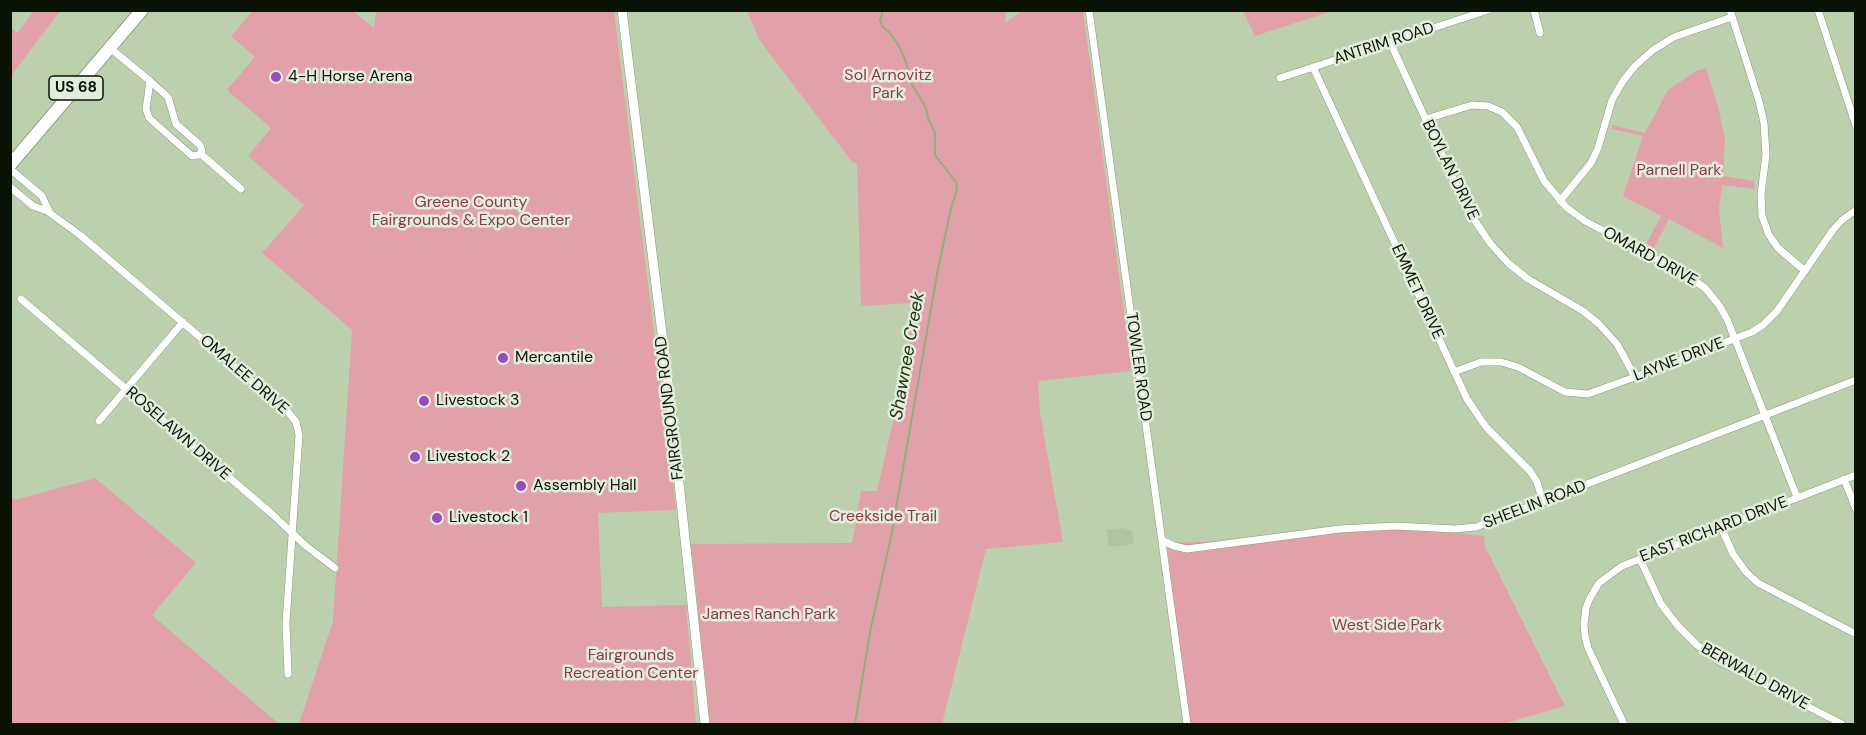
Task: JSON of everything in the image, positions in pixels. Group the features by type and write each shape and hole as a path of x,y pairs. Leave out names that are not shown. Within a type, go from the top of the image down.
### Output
{"highway":[{"name":"US 68","path":"10,167 142,10"}],"street":[{"name":"FAIRGROUND ROAD","path":"622,10 683,511 705,724"},
{"name":"TOWLER ROAD","path":"1089,10 1187,724"},
{"name":"ANTRIM ROAD","path":"1280,78 1488,10"},
{"path":"1534,10 1540,33"},
{"path":"1818,10 1856,126"},
{"path":"1560,201 1591,163 1598,148 1612,100 1635,66 1653,50 1674,37 1731,14 1764,123 1766,155 1761,194 1762,216 1769,235 1778,248 1805,271"},
{"name":"BOYLAN DRIVE","path":"1390,42 1467,209 1490,243 1508,263 1528,279 1583,311 1599,324 1617,344 1635,378"},
{"path":"110,48 168,97 173,119 200,145 201,154"},
{"name":"EMMET DRIVE","path":"1313,67 1467,399 1493,435 1530,471 1537,482 1543,502"},
{"path":"150,81 146,109 149,118 192,156 201,154"},
{"name":"OMARD DRIVE","path":"1426,119 1472,105 1488,106 1502,112 1517,127 1544,181 1560,201 1585,221 1698,282 1719,305 1735,338 1797,497"},
{"path":"201,154 241,189"},
{"name":"OMALEE DRIVE","path":"10,167 42,196 50,213"},
{"name":"OMALEE DRIVE","path":"10,187 33,206 50,213 80,235 296,422 299,435 286,624 288,674"},
{"name":"LAYNE DRIVE","path":"1454,372 1481,362 1501,362 1518,368 1558,389 1580,394 1596,392 1755,330 1770,320 1833,230 1856,210"},
{"name":"ROSELAWN DRIVE","path":"21,299 291,533 335,568"},
{"path":"99,421 183,322"},
{"name":"SHEELIN ROAD","path":"1162,540 1187,549 1340,529 1395,526 1467,529 1486,525 1856,380"},
{"name":"EAST RICHARD DRIVE","path":"1624,724 1588,648 1584,624 1588,603 1593,592 1606,576 1622,566 1856,475"},
{"path":"1844,479 1856,508"},
{"path":"1721,527 1733,554 1746,572 1758,583 1856,634"},
{"name":"BERWALD DRIVE","path":"1640,559 1661,604 1697,645 1721,662 1842,724"}],"shaded area":[{"path":"1123,528 1132,531 1134,544 1109,547 1107,530"}],"green space":[{"path":"34,11 60,11 11,76 11,28 17,33"},
{"name":"Greene County Fairgrounds & Expo Center","path":"253,11 353,11 374,28 376,11 614,11 676,510 598,513 602,607 686,605 696,724 299,724 333,621 352,330 262,253 304,205 248,156 271,128 227,90 255,57 231,36"},
{"path":"747,11 1006,11 1005,23 1021,11 1083,11 1132,371 1038,381 1040,413 1063,542 986,549 942,724 710,724 691,544 852,543 861,491 877,491 908,357 911,303 861,306 857,163 853,163 769,53 759,39"},
{"path":"1243,11 1332,11 1255,36"},
{"name":"Parnell Park","path":"1706,68 1718,106 1725,140 1723,176 1755,181 1754,189 1722,185 1719,209 1723,248 1669,219 1654,248 1646,244 1661,216 1623,196 1643,136 1612,129 1612,125 1645,133 1668,90 1696,71"},
{"path":"95,478 196,563 152,615 279,724 11,724 11,496 15,500"},
{"name":"West Side Park","path":"1395,526 1484,536 1485,546 1565,706 1502,724 1188,724 1167,543 1257,540"}],"waterway":[{"name":"Shawnee Creek","path":"855,724 870,632 891,537 938,269 957,190 956,182 935,155 935,133 926,108 911,83 899,46 882,26 880,20 883,10"}],"place":[{"name":"4-H Horse Arena","path":"276,77"},
{"name":"Mercantile","path":"503,358"},
{"name":"Livestock 3","path":"424,401"},
{"name":"Livestock 2","path":"415,457"},
{"name":"Assembly Hall","path":"521,486"},
{"name":"Livestock 1","path":"437,518"}],"park label":[{"name":"Sol Arnovitz Park","path":"888,85"},
{"name":"Creekside Trail","path":"883,517"},
{"name":"James Ranch Park","path":"769,615"},
{"name":"Fairgrounds Recreation Center","path":"631,665"}]}
